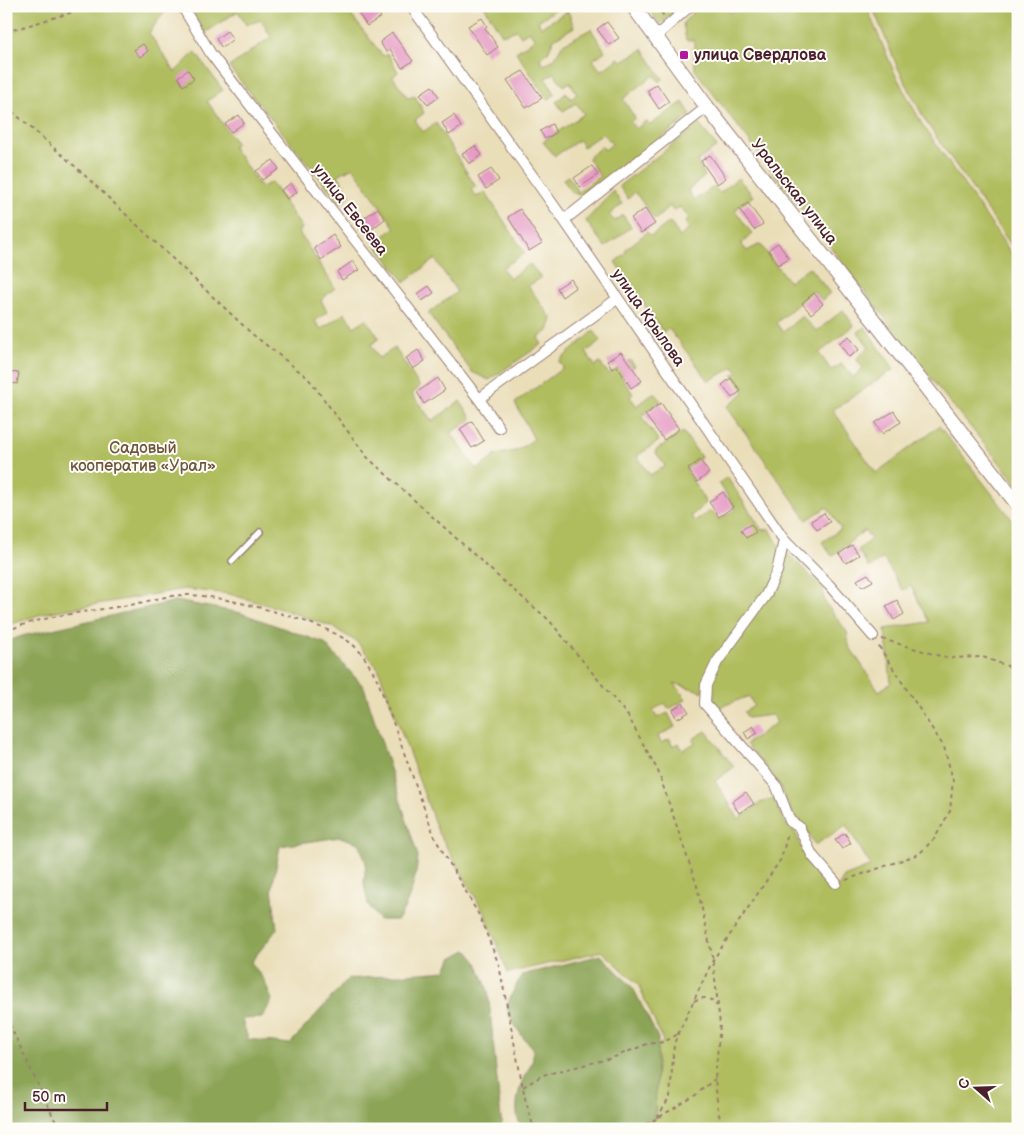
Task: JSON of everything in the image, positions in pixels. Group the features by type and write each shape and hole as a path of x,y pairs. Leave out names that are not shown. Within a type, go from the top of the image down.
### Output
{"main road":[{"name":"Уральская улица","path":"633,6 706,108 931,397 1018,505"}],"street":[{"name":"улица Евсеева","path":"182,6 211,54 479,399 499,428"},
{"name":"улица Крылова","path":"411,6 564,220 784,540 830,586 873,636"},
{"path":"655,37 690,6"},
{"path":"564,220 706,108"},
{"path":"479,399 617,299"},
{"path":"784,540 777,571 766,595 717,662 706,685 705,704 776,785 790,821 799,827 812,855 836,883"}],"lane":[{"path":"232,561 260,532"}],"path":[{"path":"6,32 92,6"},
{"path":"6,106 77,168 251,333 308,378 367,457 502,580 549,620 628,716 658,771 698,886 712,960 720,1024 715,1079 718,1111 723,1129"},
{"path":"6,632 51,617 184,595 218,598 256,607 328,631 352,644 367,661 378,681 435,838 479,916 499,966 523,1087 534,1129"},
{"path":"873,636 947,658 983,657 1018,670"},
{"path":"836,883 920,854 935,838 950,811 953,780 944,746 873,636"},
{"path":"657,1118 670,1097 674,1044 678,1034 712,960 781,858 790,821"},
{"path":"694,1000 704,997 711,998 718,1007"},
{"path":"6,1017 59,1129"},
{"path":"523,1087 543,1075 612,1058 647,1044 664,1042 678,1034"},
{"path":"639,1129 693,1097 715,1079"}],"green space":[{"name":"Садовый кооператив «Урал»","path":"6,6 169,6 149,33 175,72 195,52 223,90 207,101 236,143 233,147 261,188 271,182 302,228 298,231 335,288 321,300 327,312 315,321 321,329 345,313 354,327 366,319 379,338 371,345 379,358 395,348 420,387 412,394 432,421 460,401 472,419 451,433 477,470 496,455 518,450 534,439 515,403 563,368 559,361 594,331 601,341 586,352 595,366 600,363 609,374 630,360 635,366 621,376 633,394 630,397 637,406 654,393 661,401 641,416 659,441 637,456 650,475 665,466 655,451 683,432 701,457 686,469 706,503 691,516 694,521 711,511 719,520 736,509 719,483 727,477 762,530 770,529 778,544 823,588 824,601 847,632 849,646 879,691 891,683 885,629 929,622 911,586 903,590 883,558 869,568 858,550 871,539 865,530 832,556 822,542 841,529 827,507 807,520 727,407 744,392 733,375 738,372 734,367 709,381 669,329 663,332 615,262 626,253 625,250 647,232 651,236 670,222 680,237 689,229 685,222 689,218 680,207 673,211 670,206 655,220 635,192 628,199 619,186 699,124 717,147 697,161 705,176 688,190 694,200 714,187 720,193 738,178 753,196 735,210 752,234 741,244 747,251 760,244 789,282 809,267 830,293 822,300 813,291 776,323 783,332 802,316 817,331 843,310 854,326 819,353 831,370 842,364 853,377 863,368 856,359 869,347 858,332 865,327 894,369 833,410 876,473 939,426 1018,527 1018,1129 649,1129 655,1112 657,1047 663,1041 638,984 602,951 508,973 485,914 438,832 378,668 357,642 331,626 281,609 229,594 184,589 45,613 6,626","holes":["674,683 710,694 720,707 749,696 754,706 744,712 748,718 772,715 777,722 746,744 778,782 794,818 805,827 815,845 846,825 871,866 844,877 838,887 829,884 806,858 795,832 785,823 773,798 760,803 739,819 715,781 734,767 706,731 693,739 695,743 682,750 679,743 672,746 670,739 661,743 658,736 675,727 668,713 657,718 653,710 665,703 669,709 686,699"]},
{"path":"189,6 344,6 383,56 388,54 398,72 393,77 408,98 415,96 424,113 415,120 423,132 436,123 476,187 471,189 476,197 485,192 525,253 502,268 510,278 530,264 541,278 528,286 552,319 548,331 538,338 542,344 489,380 472,372 428,313 457,292 435,259 405,282 374,243 395,228 353,167 338,175 350,195 340,203 229,67 271,37 261,20 246,25 238,11 205,33"},
{"path":"484,6 561,6 538,21 541,27 568,11 574,27 554,39 548,52 540,58 543,65 554,59 563,44 591,29 605,51 593,60 601,71 619,58 622,61 643,49 663,79 660,82 654,75 623,99 635,118 630,122 636,129 646,121 650,125 683,102 691,115 587,195 575,194 563,179 568,176 578,192 600,176 588,158 602,146 605,150 612,144 603,133 583,147 579,140 555,156 543,142 584,114 576,103 563,111 556,102 566,93 571,99 577,94 570,82 564,86 554,73 546,78 555,94 548,100 516,52 535,39 529,31 521,36 517,30 502,35"},
{"path":"646,6 681,6 660,24"},
{"path":"699,6 715,8 727,6 730,13 744,6 866,6 894,72 922,124 1018,263 1018,485 940,390 695,70 694,40 686,40 683,23"},
{"path":"872,6 1018,6 1018,255 926,122 897,66"},
{"path":"613,191 622,204 609,215 615,221 623,215 631,227 605,247 586,221"},
{"path":"176,601 241,613 324,643 364,687 418,856 412,890 398,920 379,920 368,904 364,883 366,863 359,843 340,837 280,846 272,888 277,929 251,962 264,980 272,1000 262,1018 242,1019 248,1039 290,1044 348,979 445,971 452,958 467,950 477,962 488,991 502,1129 6,1129 6,642 22,636"},
{"path":"601,955 633,988 658,1038 655,1112 649,1129 522,1129 517,1110 519,1090 532,1062 533,1052 509,1014 508,1008 511,995 522,975"}],"building":[{"path":"374,6 381,17 367,26 359,14"},
{"path":"482,18 487,26 485,28 498,47 487,55 468,26"},
{"path":"607,22 619,38 609,45 597,29"},
{"path":"227,31 233,39 222,48 216,39"},
{"path":"392,33 413,61 402,68 390,49 386,52 380,42"},
{"path":"143,44 148,51 140,57 134,50"},
{"path":"188,70 194,79 183,86 178,77"},
{"path":"523,71 542,98 526,108 507,80"},
{"path":"657,84 669,102 659,109 647,91"},
{"path":"432,86 439,97 428,105 420,94"},
{"path":"239,115 244,123 231,132 225,124"},
{"path":"454,115 461,127 449,135 442,123"},
{"path":"552,124 556,133 545,139 540,131"},
{"path":"475,146 482,155 469,164 462,154"},
{"path":"710,155 726,178 717,184 701,161"},
{"path":"273,160 279,169 262,180 256,171"},
{"path":"592,166 598,175 580,187 574,178"},
{"path":"491,169 499,180 486,189 478,177"},
{"path":"291,183 297,192 287,199 281,190"},
{"path":"748,203 763,224 754,230 739,209"},
{"path":"378,208 385,219 372,229 364,218"},
{"path":"520,209 542,243 529,251 508,217"},
{"path":"645,209 655,224 641,233 631,218"},
{"path":"333,235 341,247 321,260 314,248"},
{"path":"778,243 789,258 778,265 768,250"},
{"path":"353,261 359,270 342,280 337,272"},
{"path":"571,279 576,287 562,297 557,288"},
{"path":"429,286 434,293 422,301 417,294"},
{"path":"814,293 823,304 811,314 802,303"},
{"path":"849,336 859,350 849,357 839,343"},
{"path":"418,350 425,361 413,369 406,358"},
{"path":"621,352 642,381 631,388 617,366 612,369 607,361"},
{"path":"9,372 19,373 17,384 7,382"},
{"path":"438,378 445,390 424,404 417,392"},
{"path":"731,378 741,391 732,398 722,385"},
{"path":"661,403 679,429 664,440 645,415"},
{"path":"894,411 901,422 882,434 875,423"},
{"path":"472,421 484,441 472,448 460,429"},
{"path":"700,460 709,473 697,482 688,469"},
{"path":"723,492 733,507 719,517 709,502"},
{"path":"824,513 830,522 817,530 811,521"},
{"path":"751,524 756,532 746,538 741,530"},
{"path":"852,545 859,555 846,563 839,554"},
{"path":"868,574 873,581 862,587 857,580"},
{"path":"897,600 904,614 894,620 886,606"},
{"path":"683,703 689,712 677,719 672,710"},
{"path":"753,726 758,733 748,739 744,732"},
{"path":"746,792 754,804 739,813 732,802"},
{"path":"845,833 851,843 842,849 835,840"}],"place":[{"name":"улица Свердлова","path":"684,55"}]}
